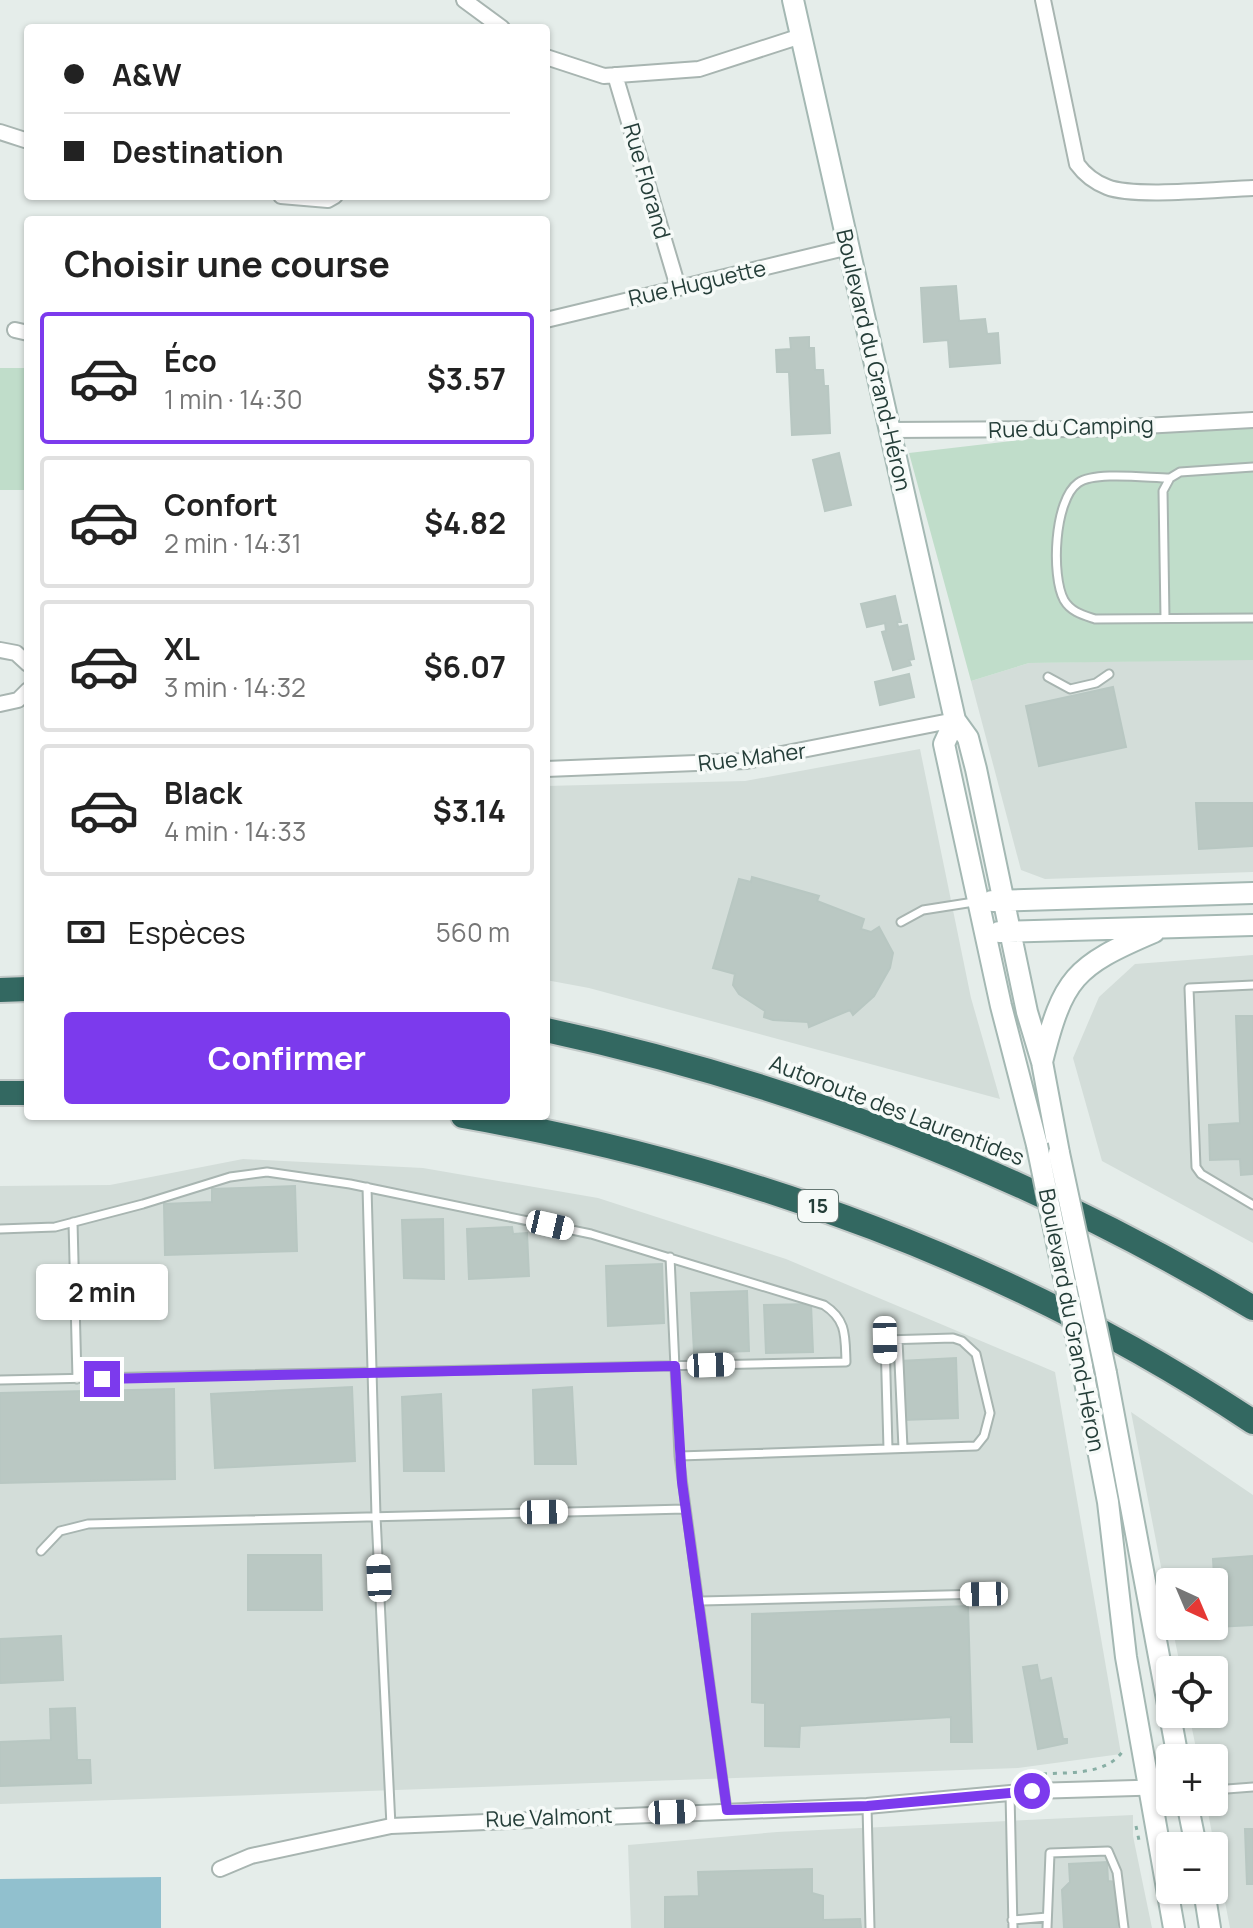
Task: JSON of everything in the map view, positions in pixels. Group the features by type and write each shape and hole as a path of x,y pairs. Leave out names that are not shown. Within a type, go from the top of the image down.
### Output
{"highway":[{"path":"0,990 24,989"},
{"name":"Autoroute des Laurentides","path":"550,1031 637,1050 748,1081 917,1140 1081,1213 1253,1308"},
{"path":"0,1093 24,1093"},
{"name":"15","path":"484,1120 581,1138 660,1158 864,1223 969,1266 1041,1300 1150,1358 1253,1422"}],"street":[{"path":"464,0 497,24"},
{"name":"Boulevard du Grand-Héron","path":"793,0 955,720 968,738 1027,1012 1042,1062 1106,1373 1175,1744"},
{"path":"1043,0 1077,164 1087,177 1109,188 1131,191 1253,188"},
{"path":"550,58 604,76 699,69 801,36"},
{"name":"Rue Florand","path":"615,75 678,287"},
{"path":"0,132 24,140"},
{"name":"Rue Huguette","path":"550,319 849,247"},
{"name":"Rue du Camping","path":"890,430 1089,429 1253,420"},
{"path":"0,650 16,653 24,660"},
{"path":"0,704 18,700 24,694"},
{"name":"Boulevard du Grand-Héron","path":"955,720 944,744 1001,1006 1037,1145 1108,1502 1126,1657 1156,1772"},
{"name":"Rue Maher","path":"550,769 762,759 955,720"},
{"path":"980,902 1253,893"},
{"path":"987,933 1253,925"},
{"path":"1042,1062 1054,1014 1076,976 1100,956 1165,927"},
{"name":"Rue Valmont","path":"220,1869 265,1852 391,1826 867,1806 1010,1793 1156,1787"},
{"name":"Boulevard du Grand-Héron","path":"1163,1816 1174,1928"},
{"path":"1206,1904 1210,1928"}],"lane":[{"path":"1165,618 1163,491 1170,478 1180,472 1253,467"},
{"path":"1170,478 1093,477 1079,482 1068,493 1059,520 1058,584 1065,602 1075,613 1095,619 1253,618"},
{"path":"1048,677 1070,689 1096,683 1109,674"},
{"path":"901,922 923,910 980,902"},
{"path":"1253,985 1189,988 1196,1167 1201,1174 1253,1205"},
{"path":"0,1229 55,1227 251,1173 267,1172 367,1187 550,1225 670,1257 824,1305 837,1313 844,1323 846,1362 0,1380"},
{"path":"367,1187 376,1516 391,1826"},
{"path":"73,1222 77,1379"},
{"path":"670,1257 679,1456 727,1810"},
{"path":"679,1456 888,1449 903,1448 976,1446 990,1424 990,1413 976,1354 962,1341 953,1338 885,1340 888,1449"},
{"path":"898,1340 903,1448"},
{"path":"41,1551 60,1531 88,1524 685,1509"},
{"path":"701,1601 984,1594"},
{"path":"1228,1789 1253,1787"},
{"path":"1010,1793 1012,1924 1047,1917"},
{"path":"867,1806 870,1928"},
{"path":"1047,1928 1050,1853 1108,1851 1117,1872 1124,1928"}],"path":[{"path":"1022,1776 1107,1767 1118,1759 1124,1749"}],"shaded area":[{"path":"1253,659 1253,872 1045,879 1021,870 971,681 1029,663"},
{"path":"920,749 971,998 1000,1099 589,988 550,981 550,786 745,781"},
{"path":"1253,955 1253,1243 1102,1161 1073,1058 1099,997 1135,964"},
{"path":"243,1159 423,1168 598,1198 786,1259 1055,1372 1121,1754 1018,1768 0,1804 0,1186 110,1185"},
{"path":"1131,1412 1253,1495 1253,1928 1230,1928 1225,1904 1228,1904 1228,1832 1212,1832 1209,1816 1228,1816 1228,1744 1195,1744 1192,1728 1228,1728 1228,1656 1178,1656 1175,1640 1228,1640 1228,1568 1161,1568"},
{"path":"1133,1815 1133,1836 1152,1928 631,1928 628,1845 777,1832"}],"green space":[{"path":"0,368 24,368 24,490 0,490"},
{"path":"1253,413 1253,660 1029,663 971,681 909,453"}],"water":[{"path":"161,1877 161,1928 0,1928 0,1879"}],"building":[{"path":"956,286 959,321 985,319 987,334 998,333 1000,363 950,367 948,340 924,342 921,288"},
{"path":"809,337 809,348 814,348 815,370 823,370 824,386 828,386 830,433 792,435 789,372 777,372 776,350 791,349 790,338"},
{"path":"839,453 851,505 825,511 813,460"},
{"path":"895,596 901,622 897,622 898,627 907,625 914,659 909,660 911,665 893,670 882,632 886,631 885,623 867,627 861,604"},
{"path":"909,674 914,697 880,705 875,682"},
{"path":"1113,687 1126,747 1039,766 1026,706"},
{"path":"1196,803 1253,803 1253,846 1199,849"},
{"path":"752,877 819,896 817,901 864,919 861,929 871,932 879,927 893,953 890,968 874,996 853,1015 850,1010 809,1027 808,1022 764,1017 765,1011 739,994 733,985 735,974 713,968 739,879 751,882"},
{"path":"1236,1016 1253,1016 1253,1174 1241,1175 1240,1159 1210,1160 1209,1125 1240,1123"},
{"path":"295,1186 297,1251 165,1255 164,1204 212,1202 212,1189"},
{"path":"443,1219 444,1279 404,1278 402,1220"},
{"path":"512,1227 513,1234 527,1233 529,1276 469,1279 467,1229"},
{"path":"662,1264 664,1323 608,1326 606,1266"},
{"path":"747,1291 749,1351 694,1353 691,1293"},
{"path":"811,1304 813,1352 766,1353 764,1305"},
{"path":"956,1358 958,1418 903,1420 900,1361"},
{"path":"352,1387 355,1461 215,1468 211,1394"},
{"path":"572,1387 576,1464 535,1464 533,1390"},
{"path":"174,1389 175,1479 0,1483 0,1393"},
{"path":"441,1394 444,1471 404,1471 402,1397"},
{"path":"248,1555 321,1555 322,1610 248,1610"},
{"path":"1253,1556 1253,1625 1228,1626 1228,1568 1214,1568 1213,1559"},
{"path":"968,1606 972,1742 951,1742 951,1717 800,1726 799,1747 765,1746 765,1703 752,1702 752,1614"},
{"path":"61,1636 63,1680 0,1683 0,1639"},
{"path":"1037,1665 1040,1681 1051,1678 1063,1739 1067,1739 1067,1743 1038,1749 1023,1667"},
{"path":"75,1708 77,1760 90,1760 91,1783 0,1786 0,1742 51,1740 50,1709"},
{"path":"1245,1829 1253,1829 1253,1884 1247,1884"},
{"path":"1107,1862 1108,1881 1116,1882 1117,1928 1064,1928 1062,1890 1070,1882 1069,1864"},
{"path":"812,1869 812,1893 823,1896 823,1920 860,1919 861,1928 665,1928 665,1897 699,1896 698,1872"}],"route":[{"path":"102,1379 675,1366 685,1509 701,1601 727,1810 867,1806 1032,1791"}]}
